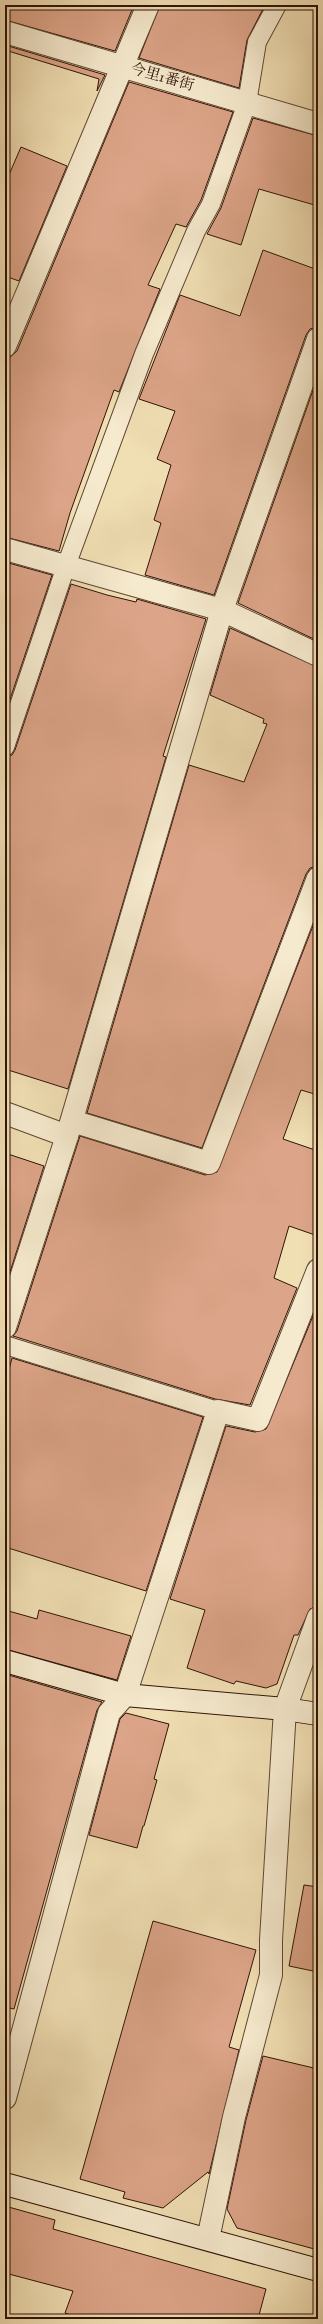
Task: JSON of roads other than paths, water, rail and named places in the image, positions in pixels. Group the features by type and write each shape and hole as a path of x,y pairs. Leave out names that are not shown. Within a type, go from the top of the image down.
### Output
{"street":[{"path":"5,346 124,67 148,5"},
{"name":"今里1番街","path":"5,32 318,124"},
{"path":"7,1314 69,1129 222,610 318,339"},
{"path":"5,549 222,610 318,655"},
{"path":"5,1113 209,1163 318,878"},
{"path":"5,2098 109,1713 125,1695 218,1411 258,1420 316,1283"},
{"path":"208,2239 234,2118 271,1974 271,1940 284,1709 318,1618"},
{"path":"5,1661 125,1695 284,1709 318,1714"},
{"path":"5,2184 318,2270"}],"lane":[{"path":"5,747 66,566 144,354 196,231 212,204 246,103 257,42 277,5"},
{"path":"5,1345 218,1411"}]}
